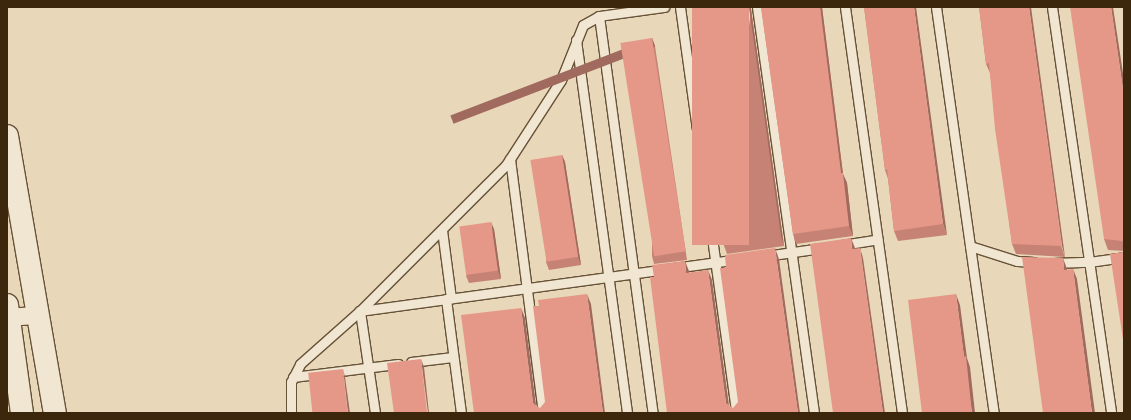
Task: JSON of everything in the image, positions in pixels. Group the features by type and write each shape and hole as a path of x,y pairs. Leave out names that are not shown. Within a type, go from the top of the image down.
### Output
{"main road":[{"path":"7,136 55,413"},
{"path":"8,313 22,413"}],"street":[{"path":"8,313 38,315"}],"lane":[{"path":"291,413 293,378 300,364 360,311 442,230 510,159 560,80 583,24 599,16 659,7"},
{"path":"680,7 736,413"},
{"path":"756,7 814,413"},
{"path":"845,7 902,413"},
{"path":"936,7 994,413"},
{"path":"1052,7 1110,413"},
{"path":"599,16 653,413"},
{"path":"576,40 627,413"},
{"path":"510,159 543,413"},
{"path":"442,230 453,357 461,413"},
{"path":"360,311 608,278 878,239"},
{"path":"970,246 1017,261 1089,262 1124,257"},
{"path":"360,311 375,413"},
{"path":"293,378 453,357"}],"building":[{"path":"692,7 749,7 749,245 692,245"},
{"path":"761,7 820,7 849,226 793,234"},
{"path":"864,7 914,7 943,224 894,231 887,169 885,170"},
{"path":"979,7 1029,7 1062,246 1012,244 995,129 989,63 986,64"},
{"path":"1070,7 1111,7 1124,96 1124,243 1122,241 1104,239"},
{"path":"652,38 686,251 654,256 620,43"},
{"path":"562,155 578,257 547,262 530,160"},
{"path":"491,222 498,271 466,275 459,226"},
{"path":"851,238 852,249 860,248 883,413 833,413 810,244"},
{"path":"775,248 798,413 667,413 650,277 654,277 652,265 685,261 686,273 708,270 726,403 733,408 738,402 720,268 726,268 725,255"},
{"path":"1124,250 1124,346 1110,254 1123,252"},
{"path":"1022,257 1063,258 1064,270 1073,269 1092,413 1043,413"},
{"path":"587,294 603,413 474,413 461,315 521,308 533,403 540,408 545,402 533,306 539,306 538,300"},
{"path":"956,294 964,357 966,356 972,413 922,413 908,300"},
{"path":"421,359 427,412 430,413 394,413 387,363"},
{"path":"343,369 348,413 312,413 308,373"}]}
